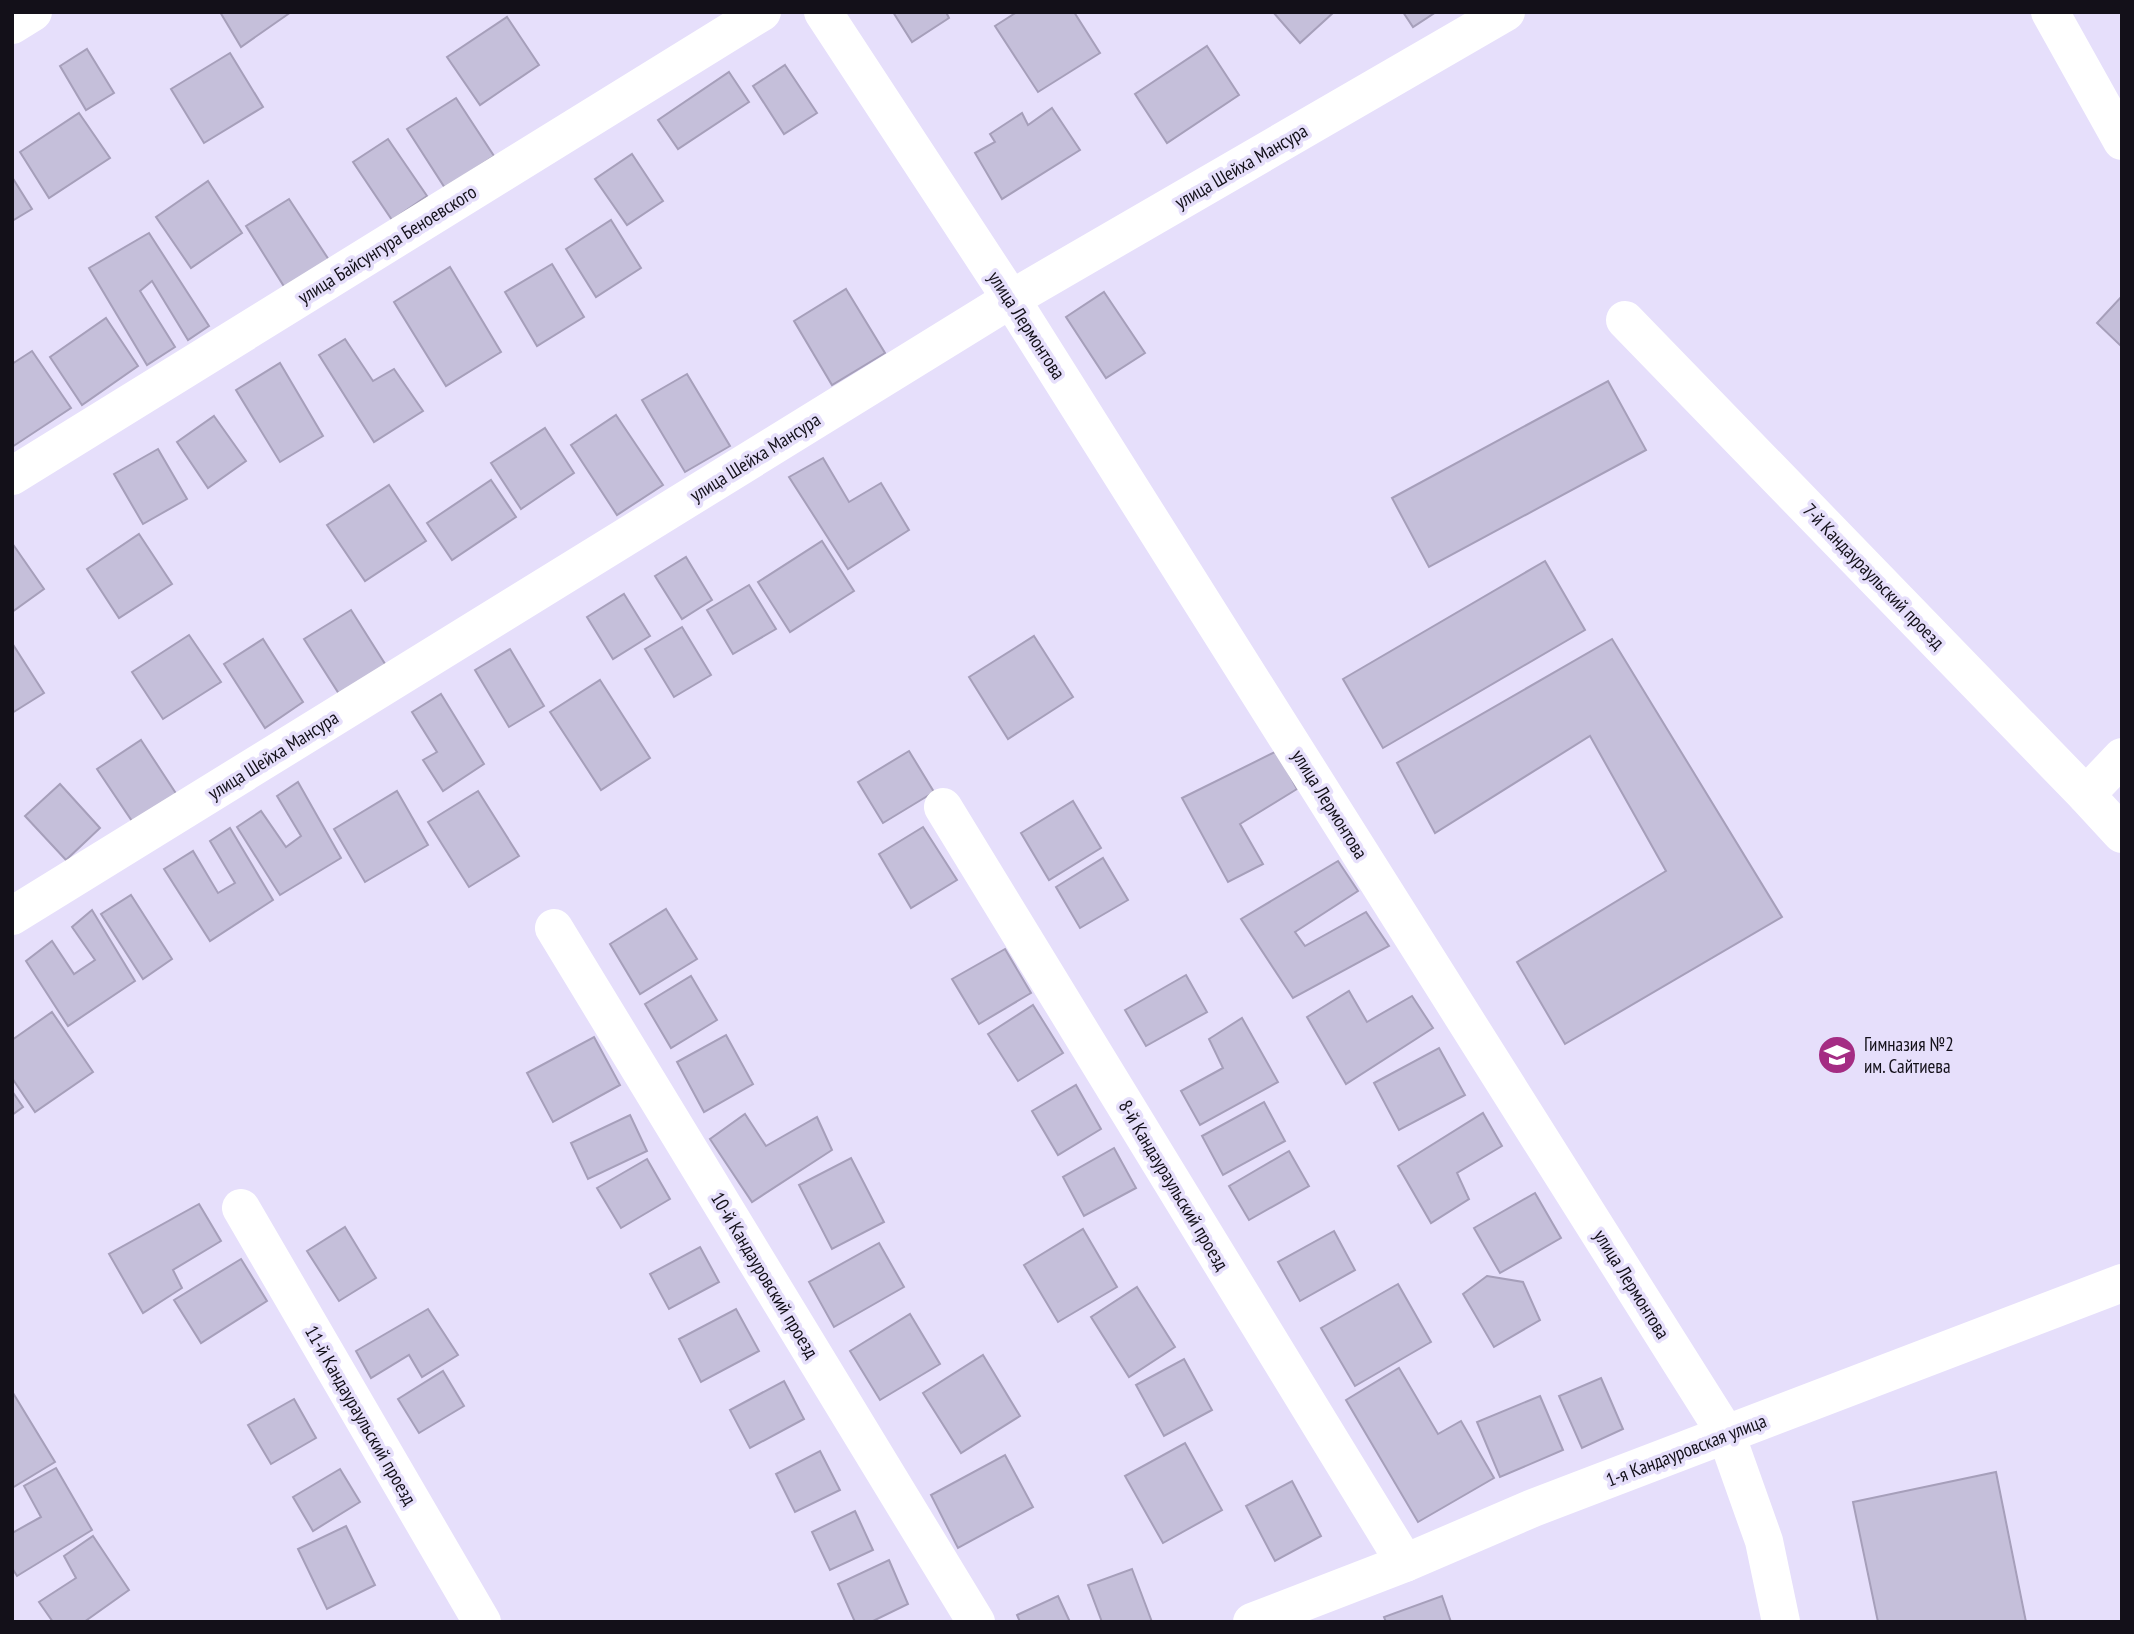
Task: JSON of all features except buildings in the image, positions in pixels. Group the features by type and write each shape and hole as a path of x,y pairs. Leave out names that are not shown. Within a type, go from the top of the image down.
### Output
{"street":[{"path":"12,25 33,12"},
{"name":"улица Байсунгура Беноевского","path":"12,476 762,12"},
{"name":"улица Лермонтова","path":"823,12 1011,299 1727,1434 1765,1541 1781,1622"},
{"name":"улица Шейха Мансура","path":"12,916 1011,299 1506,12"},
{"path":"2050,12 2122,141"},
{"name":"7-й Кандаураульский проезд","path":"1625,320 2122,834"},
{"path":"2087,795 2122,757"},
{"name":"8-й Кандаураульский проезд","path":"943,807 1405,1563"},
{"name":"10-й Кандауровский проезд","path":"554,928 976,1622"},
{"name":"11-й Кандаураульский проезд","path":"241,1208 482,1622"},
{"name":"1-я Кандауровская улица","path":"1252,1622 1405,1563 1533,1508 2122,1283"}],"place":[{"name":"Гимназия №2 им. Сайтиева","path":"1837,1055"}]}
